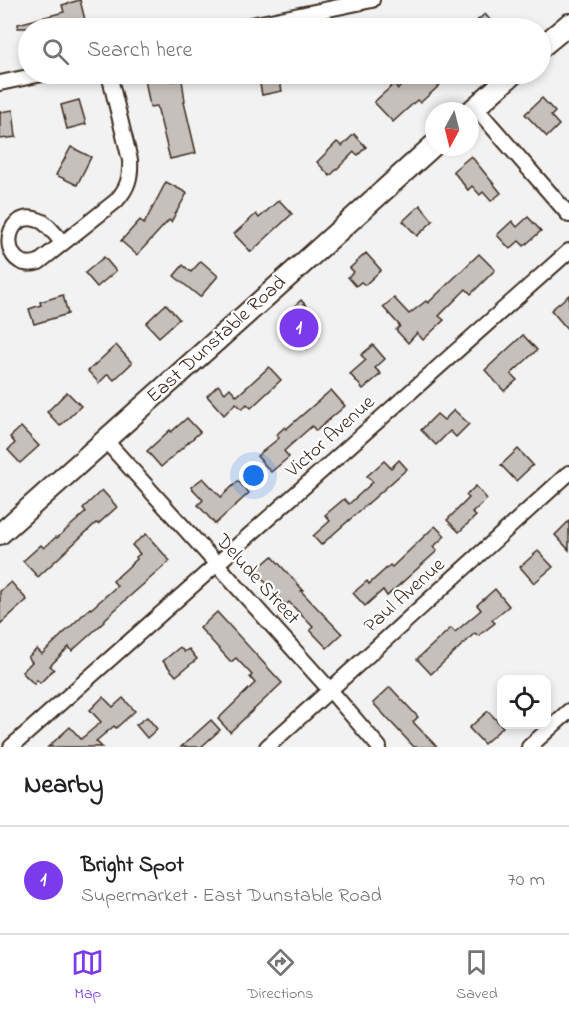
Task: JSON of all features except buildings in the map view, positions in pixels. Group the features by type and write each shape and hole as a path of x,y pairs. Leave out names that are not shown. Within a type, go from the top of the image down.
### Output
{"street":[{"path":"285,18 372,0"},
{"path":"551,39 569,24"},
{"path":"0,83 18,79"},
{"path":"63,242 116,201 129,182 130,160 111,84"},
{"path":"479,105 502,84"},
{"path":"479,117 569,215"},
{"name":"East Dunstable Road","path":"0,534 425,153"},
{"name":"Victor Avenue","path":"11,747 569,251"},
{"name":"Delude Street","path":"105,440 379,747"},
{"name":"Paul Avenue","path":"267,747 569,473"},
{"path":"529,747 569,711"}],"place":[{"name":"Bright Spot","path":"299,328"}]}
